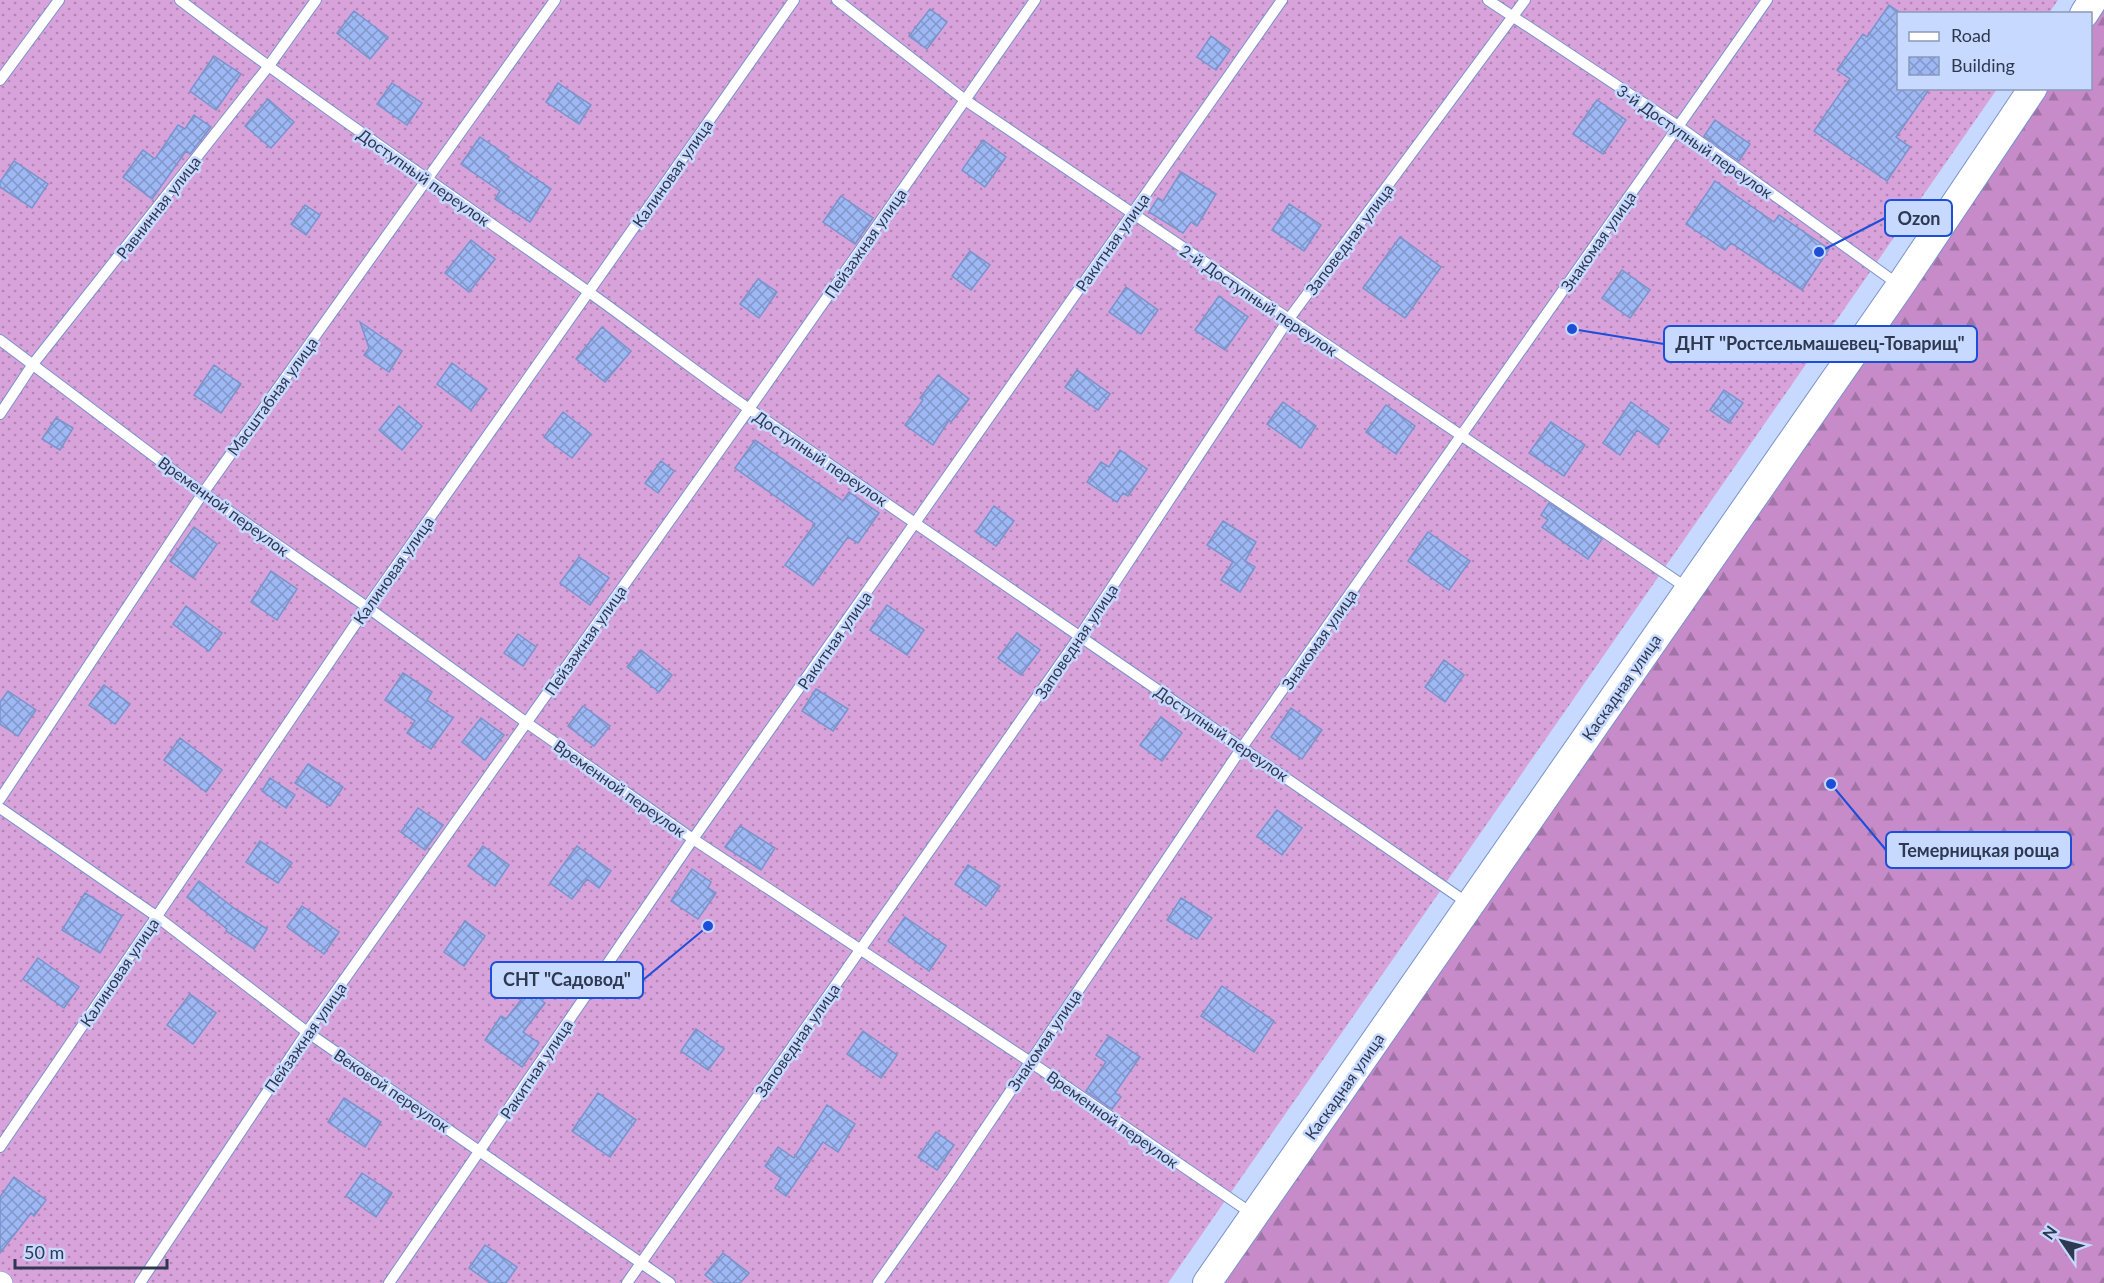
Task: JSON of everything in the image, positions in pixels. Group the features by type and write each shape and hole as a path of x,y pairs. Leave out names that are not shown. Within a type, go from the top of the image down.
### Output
{"street":[{"name":"Каскадная улица","path":"1207,1283 1900,286 2033,90"}],"lane":[{"path":"0,80 59,0"},
{"name":"Доступный переулок","path":"180,0 268,67 588,292 749,409 1079,637 1243,746 1470,905"},
{"name":"Равнинная улица","path":"0,414 33,364 268,67 316,0"},
{"name":"Масштабная улица","path":"0,799 203,493 555,0"},
{"name":"Калиновая улица","path":"0,1147 367,607 794,0"},
{"name":"2-й Доступный переулок","path":"837,0 965,100 1689,589"},
{"name":"Пейзажная улица","path":"140,1283 307,1032 749,409 1035,0"},
{"name":"Ракитная улица","path":"389,1283 693,839 1282,0"},
{"name":"3-й Доступный переулок","path":"1488,0 1678,126 1900,286"},
{"name":"Заповедная улица","path":"627,1283 1079,637 1288,320 1525,0"},
{"name":"Знакомая улица","path":"878,1283 952,1178 1243,746 1767,0"},
{"name":"Временной переулок","path":"0,340 203,493 693,839 1029,1061 1254,1215"},
{"name":"Вековой переулок","path":"0,808 156,916 307,1032 670,1283"}],"green space":[{"path":"2104,0 2104,1283 1217,1283 2038,90 2092,90 2092,15"}],"shaded area":[{"path":"0,0 2058,0 2050,12 1897,12 1897,90 1996,90 1168,1283 0,1283"}],"building":[{"path":"1889,5 1899,12 1897,12 1897,90 1929,90 1896,137 1910,147 1887,181 1814,131 1850,79 1837,70 1863,34 1867,37"},
{"path":"930,9 947,22 927,49 909,36"},
{"path":"354,11 388,37 370,59 337,33"},
{"path":"1211,36 1230,50 1216,70 1197,57"},
{"path":"214,56 241,74 216,110 190,91"},
{"path":"392,83 422,103 407,125 377,104"},
{"path":"558,83 591,105 579,124 546,102"},
{"path":"268,99 294,122 271,148 245,126"},
{"path":"1597,100 1626,120 1603,154 1573,134"},
{"path":"194,115 211,127 190,154 186,151 152,199 123,177 143,150 155,159 178,125 185,129"},
{"path":"1715,120 1750,144 1739,161 1704,136"},
{"path":"480,137 551,189 530,222 495,199 500,191 461,164"},
{"path":"983,140 1006,157 985,187 962,170"},
{"path":"14,161 48,184 32,208 0,187 0,182"},
{"path":"1181,172 1216,194 1197,226 1191,222 1183,233 1149,212 1158,198 1163,201"},
{"path":"1715,181 1774,222 1779,215 1829,249 1802,290 1731,243 1725,250 1686,224"},
{"path":"841,196 873,218 855,244 823,222"},
{"path":"1289,204 1321,225 1304,251 1272,230"},
{"path":"305,205 320,215 306,235 291,224"},
{"path":"1400,237 1441,267 1405,318 1363,288"},
{"path":"471,240 495,259 469,292 445,273"},
{"path":"970,251 990,265 971,290 952,276"},
{"path":"1622,270 1650,290 1630,318 1602,298"},
{"path":"758,279 777,292 759,318 740,304"},
{"path":"1126,287 1158,310 1141,334 1109,312"},
{"path":"1219,296 1248,317 1225,350 1195,330"},
{"path":"360,322 402,351 389,372 364,355 369,348"},
{"path":"602,327 631,351 605,382 576,359"},
{"path":"452,363 487,389 471,410 437,384"},
{"path":"214,365 241,384 221,413 194,395"},
{"path":"1077,370 1110,394 1098,410 1065,387"},
{"path":"938,375 969,399 951,422 949,420 933,445 905,425 923,400 920,398"},
{"path":"1724,390 1743,403 1729,423 1710,410"},
{"path":"1283,402 1316,426 1301,448 1267,424"},
{"path":"1631,402 1669,429 1658,445 1637,430 1620,455 1603,443"},
{"path":"1386,405 1415,426 1396,454 1366,432"},
{"path":"399,406 422,426 402,450 379,430"},
{"path":"563,412 591,434 572,458 544,437"},
{"path":"56,418 73,428 60,450 42,439"},
{"path":"1551,422 1585,445 1564,476 1529,453"},
{"path":"755,440 843,501 849,492 879,513 858,543 848,537 813,585 785,565 815,524 735,468"},
{"path":"1120,450 1147,469 1128,496 1123,493 1117,502 1087,482 1101,462 1109,467"},
{"path":"661,461 674,471 658,493 645,483"},
{"path":"1549,503 1602,539 1588,559 1542,527 1548,520 1541,515"},
{"path":"994,506 1014,521 996,546 976,532"},
{"path":"1223,521 1256,542 1245,561 1255,567 1240,592 1221,580 1233,562 1207,545"},
{"path":"194,527 217,544 193,578 170,561"},
{"path":"1428,532 1470,561 1449,590 1408,561"},
{"path":"579,557 609,578 590,605 560,583"},
{"path":"271,571 297,589 277,620 251,602"},
{"path":"887,605 924,630 907,655 870,630"},
{"path":"186,606 222,633 209,651 173,624"},
{"path":"1017,633 1040,650 1021,675 998,658"},
{"path":"518,634 536,647 523,666 504,653"},
{"path":"641,650 672,675 659,692 627,667"},
{"path":"1444,660 1464,675 1445,702 1425,687"},
{"path":"403,673 432,692 427,700 453,718 431,749 407,733 415,721 385,700"},
{"path":"104,685 130,704 115,724 89,705"},
{"path":"816,689 848,709 833,731 802,711"},
{"path":"8,691 36,710 18,736 0,724 0,702"},
{"path":"583,706 610,726 594,746 568,726"},
{"path":"1291,708 1322,730 1302,759 1271,737"},
{"path":"1161,717 1182,733 1162,761 1140,745"},
{"path":"481,718 504,735 485,760 462,742"},
{"path":"180,738 222,770 206,792 164,760"},
{"path":"308,764 343,787 330,806 295,783"},
{"path":"270,778 295,795 286,808 262,791"},
{"path":"418,808 443,825 425,850 401,832"},
{"path":"1277,810 1302,828 1282,855 1257,836"},
{"path":"740,826 775,848 761,870 725,847"},
{"path":"260,841 292,863 278,883 246,862"},
{"path":"483,846 509,865 495,886 468,866"},
{"path":"577,846 611,871 599,888 587,879 572,899 550,883"},
{"path":"968,865 1000,886 986,906 955,884"},
{"path":"692,869 711,882 708,888 716,893 698,919 671,901"},
{"path":"199,881 239,912 267,929 254,949 226,931 227,929 187,897"},
{"path":"85,893 122,916 100,953 62,930"},
{"path":"1181,898 1212,918 1197,939 1167,920"},
{"path":"302,906 339,932 324,954 287,927"},
{"path":"905,917 946,946 929,971 888,941"},
{"path":"465,921 485,936 464,966 444,952"},
{"path":"38,958 79,987 64,1008 23,979"},
{"path":"1222,986 1274,1021 1254,1052 1201,1016"},
{"path":"529,990 545,1003 523,1032 539,1043 522,1067 485,1040 501,1016 506,1019"},
{"path":"190,994 216,1013 193,1044 167,1025"},
{"path":"696,1029 724,1049 708,1070 681,1051"},
{"path":"863,1031 897,1055 881,1078 847,1054"},
{"path":"1109,1036 1140,1057 1115,1093 1121,1097 1112,1109 1086,1091 1106,1062 1096,1055"},
{"path":"598,1093 636,1120 610,1157 572,1131"},
{"path":"344,1098 381,1122 365,1147 328,1122"},
{"path":"827,1105 855,1124 838,1152 823,1142 786,1196 775,1188 781,1178 765,1166 778,1147 794,1158"},
{"path":"936,1132 954,1145 937,1170 918,1157"},
{"path":"362,1173 392,1193 376,1217 346,1196"},
{"path":"14,1177 46,1200 34,1216 31,1213 0,1253 0,1197"},
{"path":"485,1245 517,1267 506,1283 490,1283 469,1268"},
{"path":"723,1253 749,1273 740,1283 715,1283 705,1275"}],"place":[{"name":"Ozon","path":"1819,252"},
{"name":"ДНТ \"Ростсельмашевец-Товарищ\"","path":"1572,329"},
{"name":"Темерницкая роща","path":"1831,784"},
{"name":"СНТ \"Садовод\"","path":"708,926"}]}
